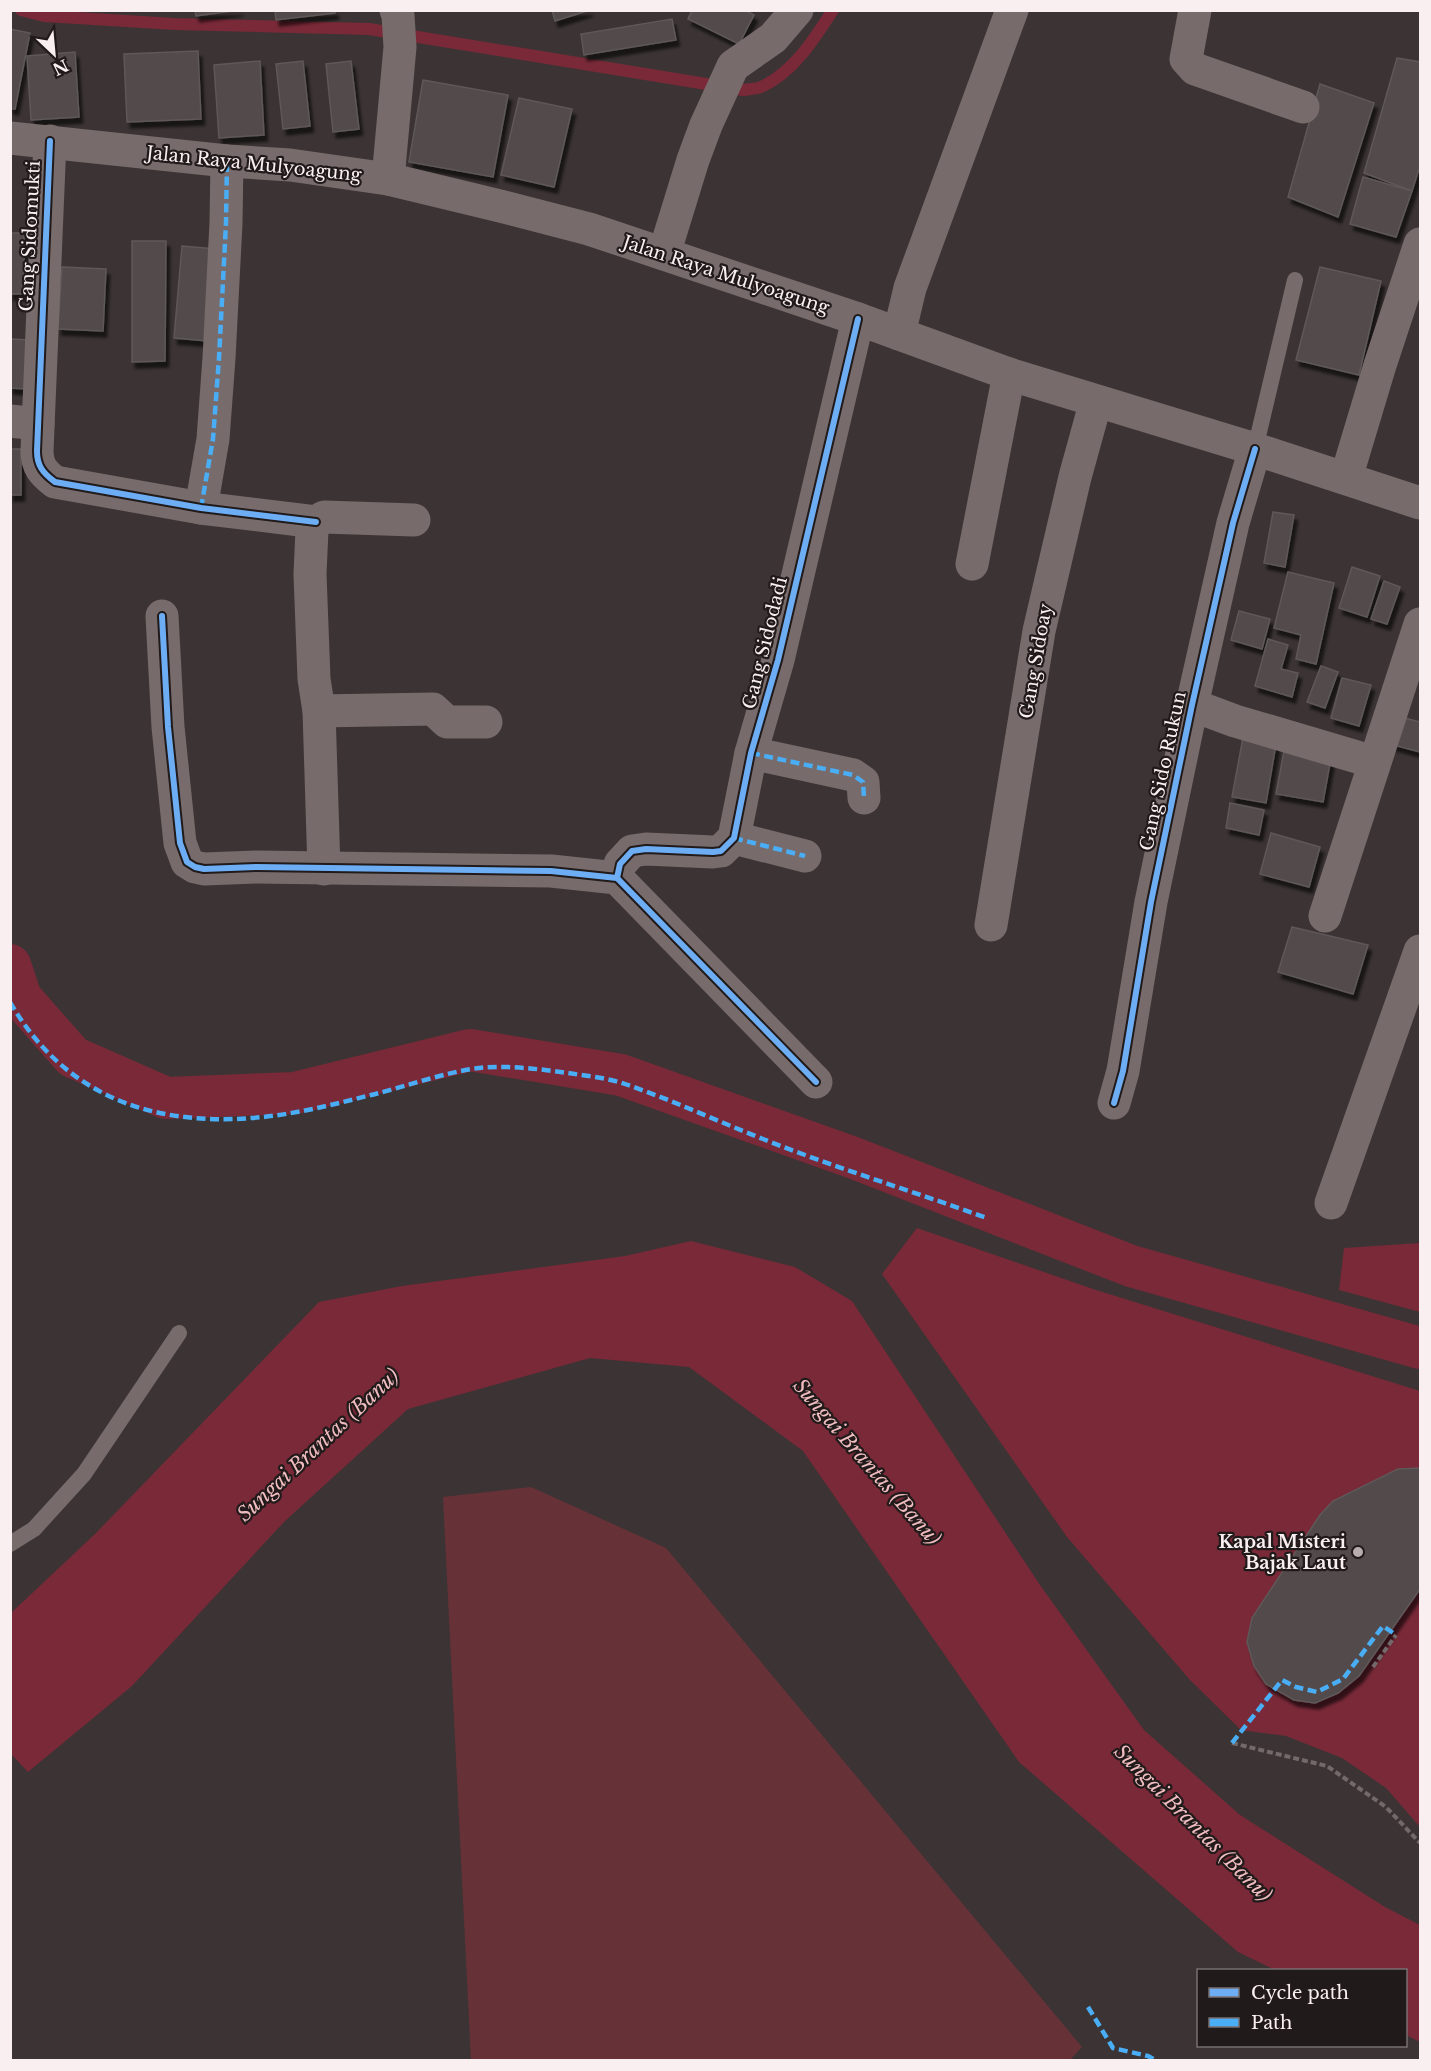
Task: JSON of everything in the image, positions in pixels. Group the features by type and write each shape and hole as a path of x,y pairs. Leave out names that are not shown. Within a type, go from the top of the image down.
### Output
{"street":[{"path":"664,254 706,125 733,66 773,38 797,10"},
{"path":"899,334 910,288 1012,10"},
{"path":"1196,10 1186,59 1195,69 1303,107"},
{"path":"388,179 398,24"},
{"name":"Jalan Raya Mulyoagung","path":"10,138 227,161 290,165 388,179 589,230 858,319 1009,374 1255,449 1420,503"},
{"name":"Gang Sidomukti","path":"50,141 24,423 37,462 44,474 55,482 201,508"},
{"path":"227,161 226,223 213,439 201,508 316,522 324,518 414,520"},
{"path":"1346,478 1420,244"},
{"name":"Gang Sidodadi","path":"734,838 752,753 778,660 858,319"},
{"path":"972,564 1009,374"},
{"name":"Gang Sidoay","path":"992,925 1039,631 1075,477 1096,401"},
{"name":"Gang Sido Rukun","path":"1114,1103 1123,1071 1151,902 1192,705 1233,523 1255,449"},
{"path":"316,522 312,530 310,574 314,679 319,711 324,869"},
{"path":"162,616 173,778 180,843 187,862 204,869 256,867 551,871 617,878 816,1082"},
{"path":"1325,916 1420,624"},
{"path":"1192,705 1235,721 1374,762"},
{"path":"319,711 433,709 447,722 486,722"},
{"path":"752,753 853,775 863,782 864,798"},
{"path":"617,878 620,864 632,851 646,849 721,851 734,838 805,856"},
{"path":"1331,1203 1420,951"}],"lane":[{"path":"1255,449 1295,280"},
{"path":"10,1544 34,1529 84,1474 179,1333"}],"path":[{"path":"1373,1667 1396,1635"},
{"path":"1232,1743 1327,1766 1386,1807 1420,1843"}],"shaded area":[{"path":"531,1487 666,1548 1082,2047 1070,2060 471,2060 443,1497"}],"water":[{"path":"917,1228 1093,1289 1420,1391 1420,1827 1386,1788 1342,1758 1286,1736 1241,1730 1190,1680 1067,1537 882,1274"},
{"name":"Sungai Brantas (Banu)","path":"691,1241 795,1267 852,1301 1040,1585 1144,1730 1240,1815 1385,1907 1420,1925 1420,2042 1407,2036 1407,1969 1273,1969 1238,1952 1019,1762 803,1451 689,1367 590,1358 408,1409 284,1522 132,1686 28,1772 11,1754 11,1613 96,1533 319,1302 402,1286 625,1256"},
{"path":"1420,1243 1420,1312 1339,1290 1344,1248"}],"building":[{"path":"195,10 240,10 196,16"},
{"path":"275,10 335,10 335,13 276,20"},
{"path":"552,10 590,10 555,21"},
{"path":"692,10 745,10 754,15 739,44 688,19"},
{"path":"672,19 676,40 584,55 581,34"},
{"path":"10,29 30,33 15,109 10,108"},
{"path":"198,51 201,119 127,122 124,54"},
{"path":"75,52 79,117 31,120 27,56"},
{"path":"1397,58 1420,62 1420,166 1412,191 1364,173"},
{"path":"260,61 264,135 219,138 214,65"},
{"path":"303,61 310,126 283,129 276,64"},
{"path":"351,61 359,129 333,132 326,64"},
{"path":"423,80 508,95 493,177 409,162"},
{"path":"1320,84 1374,103 1338,217 1288,197"},
{"path":"519,98 572,109 554,187 501,175"},
{"path":"1363,177 1412,191 1396,237 1350,224"},
{"path":"10,233 24,233 24,294 10,294"},
{"path":"132,241 166,241 165,361 132,362"},
{"path":"182,246 216,249 208,341 174,338"},
{"path":"62,267 106,269 103,331 58,329"},
{"path":"1320,267 1381,281 1359,375 1296,360"},
{"path":"10,339 30,340 27,389 10,388"},
{"path":"10,449 21,449 21,495 10,495"},
{"path":"1273,512 1294,515 1285,567 1264,563"},
{"path":"1352,567 1380,576 1367,617 1339,608"},
{"path":"1288,572 1334,583 1316,664 1296,659 1301,635 1274,628"},
{"path":"1384,581 1400,587 1387,624 1371,619"},
{"path":"1239,611 1270,619 1262,649 1231,640"},
{"path":"1268,639 1288,645 1281,669 1298,673 1292,697 1255,686"},
{"path":"1321,666 1338,672 1325,708 1307,702"},
{"path":"1342,678 1371,685 1359,726 1331,718"},
{"path":"1394,715 1420,722 1420,752 1386,743"},
{"path":"1244,732 1277,738 1266,803 1232,797"},
{"path":"1284,751 1331,758 1323,802 1276,794"},
{"path":"1230,803 1264,810 1259,835 1226,828"},
{"path":"1271,833 1320,847 1309,887 1260,874"},
{"path":"1292,927 1368,945 1353,994 1278,972"},
{"name":"Kapal Misteri Bajak Laut","path":"1420,1468 1420,1589 1359,1676 1338,1693 1315,1703 1294,1700 1266,1684 1254,1666 1247,1642 1252,1618 1320,1515 1333,1501 1398,1469"}],"waterway":[{"path":"21,10 44,16 175,24 369,29 743,90 761,87 783,73 802,54 833,10"},
{"path":"10,965 21,998 73,1057 166,1098 295,1093 470,1050 621,1075 854,1158 1131,1266 1420,1348"}],"marked path":[{"path":"201,508 213,439 226,223 227,161"},
{"path":"751,753 853,775 863,782 864,798"},
{"path":"734,838 805,856"},
{"path":"10,1002 31,1034 56,1060 83,1081 112,1098 144,1109 178,1116 214,1119 252,1118 327,1106 439,1076 479,1068 523,1068 557,1072 625,1084 791,1150 987,1218"},
{"path":"1232,1743 1282,1680 1296,1687 1317,1692 1343,1679 1383,1626 1396,1635"},
{"path":"1088,2007 1113,2048 1148,2056 1155,2060"}],"cycle path":[{"path":"50,141 37,451 42,469 55,482 201,508 316,522"},
{"path":"617,878 620,864 632,851 646,849 721,851 734,838 751,753 778,660 858,319"},
{"path":"1114,1103 1123,1071 1151,902 1192,705 1233,523 1255,449"},
{"path":"162,616 168,727 180,843 187,862 204,869 256,867 551,871 617,878 816,1082"}],"place":[{"name":"Kapal Misteri Bajak Laut","path":"1358,1552"}]}
